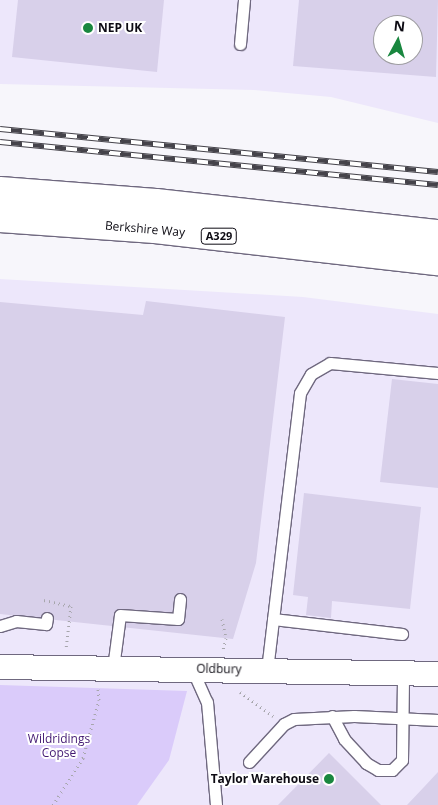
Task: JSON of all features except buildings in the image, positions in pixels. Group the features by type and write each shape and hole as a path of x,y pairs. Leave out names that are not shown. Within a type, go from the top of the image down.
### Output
{"highway":[{"name":"A329","path":"0,191 156,203 438,234"},
{"name":"Berkshire Way","path":"0,218 164,230 438,261"}],"street":[{"name":"Oldbury","path":"0,667 438,674"}],"lane":[{"path":"240,44 244,0"},
{"path":"267,670 300,392 310,374 330,363 438,373"},
{"path":"113,668 120,614 178,619 180,599"},
{"path":"0,626 16,621 46,624 47,618"},
{"path":"273,619 402,634"},
{"path":"192,669 207,702 216,805"},
{"path":"332,716 344,739 378,770 392,770 402,760 403,672"},
{"path":"249,762 284,724 302,718 332,716 438,720"}],"path":[{"path":"44,600 71,606 66,650"},
{"path":"222,620 226,638 222,653"},
{"path":"230,686 284,724"},
{"path":"53,805 83,758 99,700"}],"shaded area":[{"path":"0,0 438,0 438,123 331,97 254,90 0,84"},
{"path":"0,279 303,297 438,314 438,805 0,805"}],"green space":[{"name":"Wildridings Copse","path":"0,685 187,691 169,760 137,805 0,805"}],"railway":[{"path":"0,129 438,172"},
{"path":"0,142 438,185"}],"place":[{"name":"NEP UK","path":"88,28"},
{"name":"Taylor Warehouse","path":"329,779"}]}
